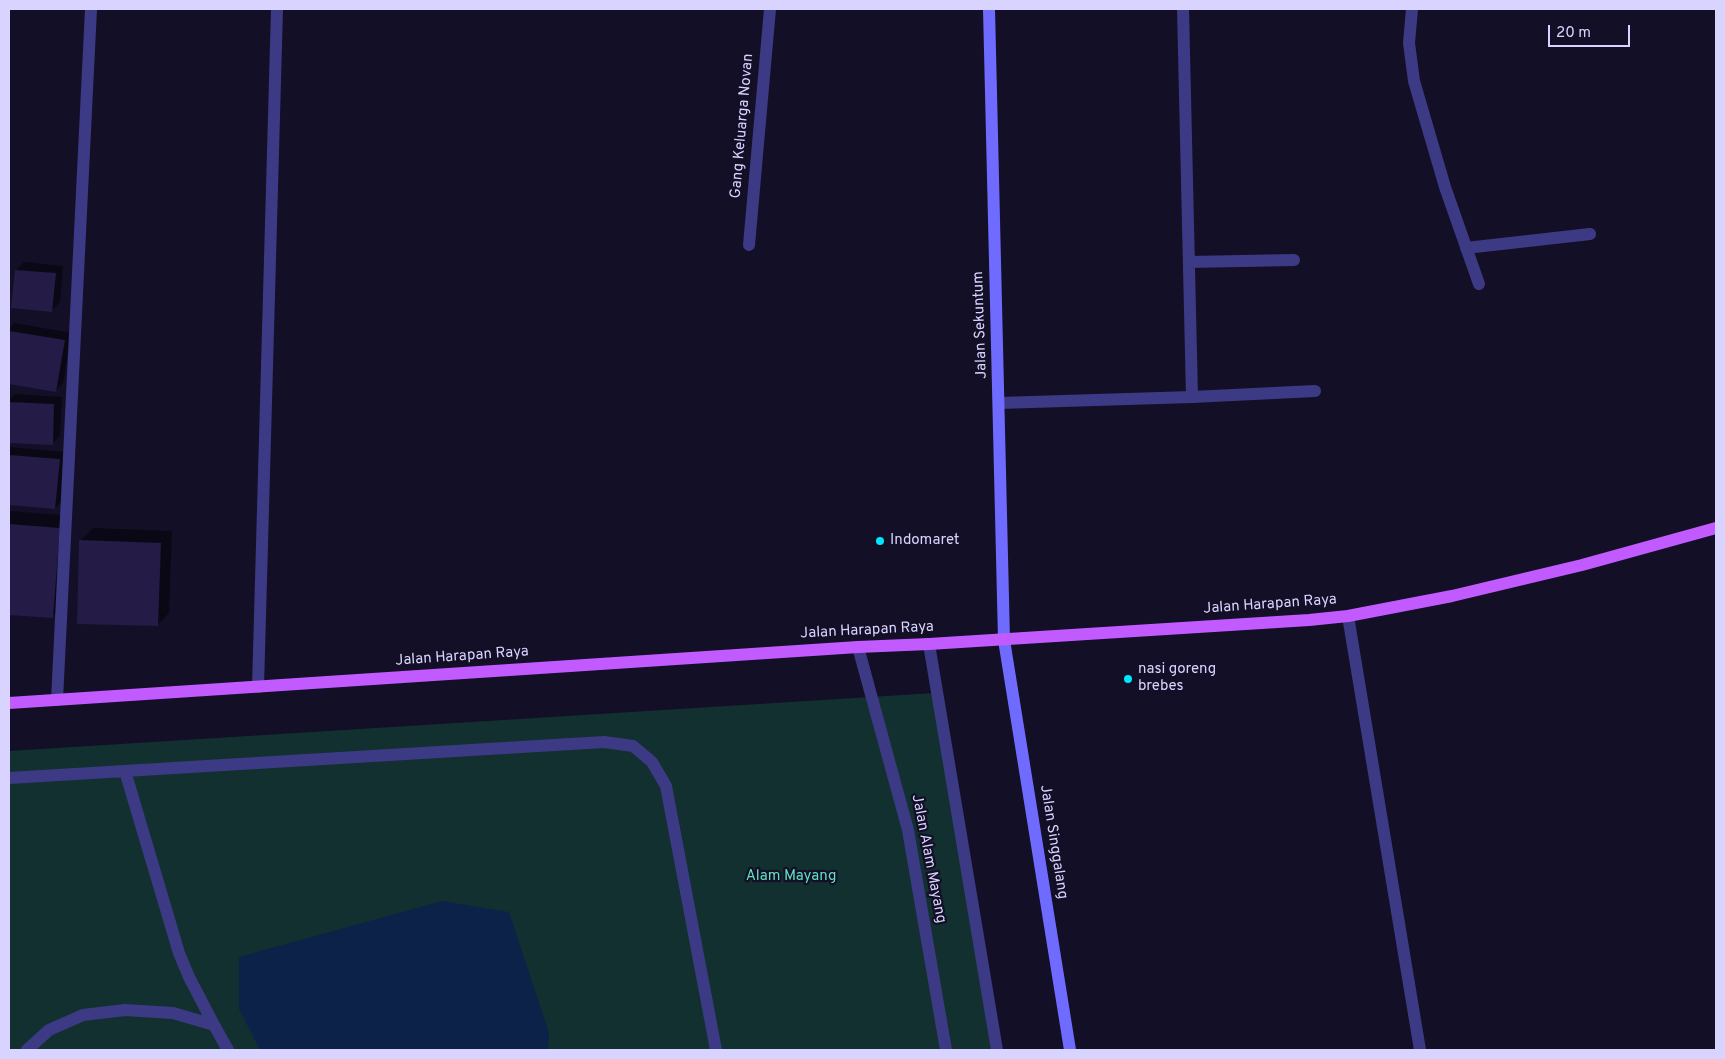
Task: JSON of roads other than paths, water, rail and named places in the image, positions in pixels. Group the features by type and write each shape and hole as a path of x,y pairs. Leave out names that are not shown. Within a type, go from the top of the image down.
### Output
{"main road":[{"name":"Jalan Harapan Raya","path":"9,703 858,647 1004,640 1309,620 1348,616 1452,596 1582,565 1716,528"}],"street":[{"path":"57,700 91,9"},
{"path":"258,687 276,9"},
{"name":"Gang Keluarga Novan","path":"749,245 770,9"},
{"name":"Jalan Sekuntum","path":"989,9 1000,403 1004,640"},
{"path":"1183,9 1192,396"},
{"path":"1412,9 1409,42 1414,81 1445,187 1479,284"},
{"path":"1466,248 1590,234"},
{"path":"1189,262 1294,260"},
{"path":"1000,403 1315,391"},
{"path":"1348,616 1420,1050"},
{"name":"Jalan Singgalang","path":"1004,640 1070,1050"},
{"path":"929,644 997,1050"},
{"name":"Jalan Alam Mayang","path":"858,647 908,830 946,1050"},
{"path":"9,778 604,742 633,746 652,762 666,786 716,1050"},
{"path":"125,771 179,953 189,977 228,1050"},
{"path":"27,1050 48,1030 84,1015 125,1010 173,1013 214,1025"}],"water":[{"path":"442,901 509,912 549,1033 548,1050 260,1050 239,1009 239,957"}],"place":[{"name":"Indomaret","path":"880,541"},
{"name":"nasi goreng brebes","path":"1128,679"}],"park label":[{"name":"Alam Mayang","path":"791,877"}]}
